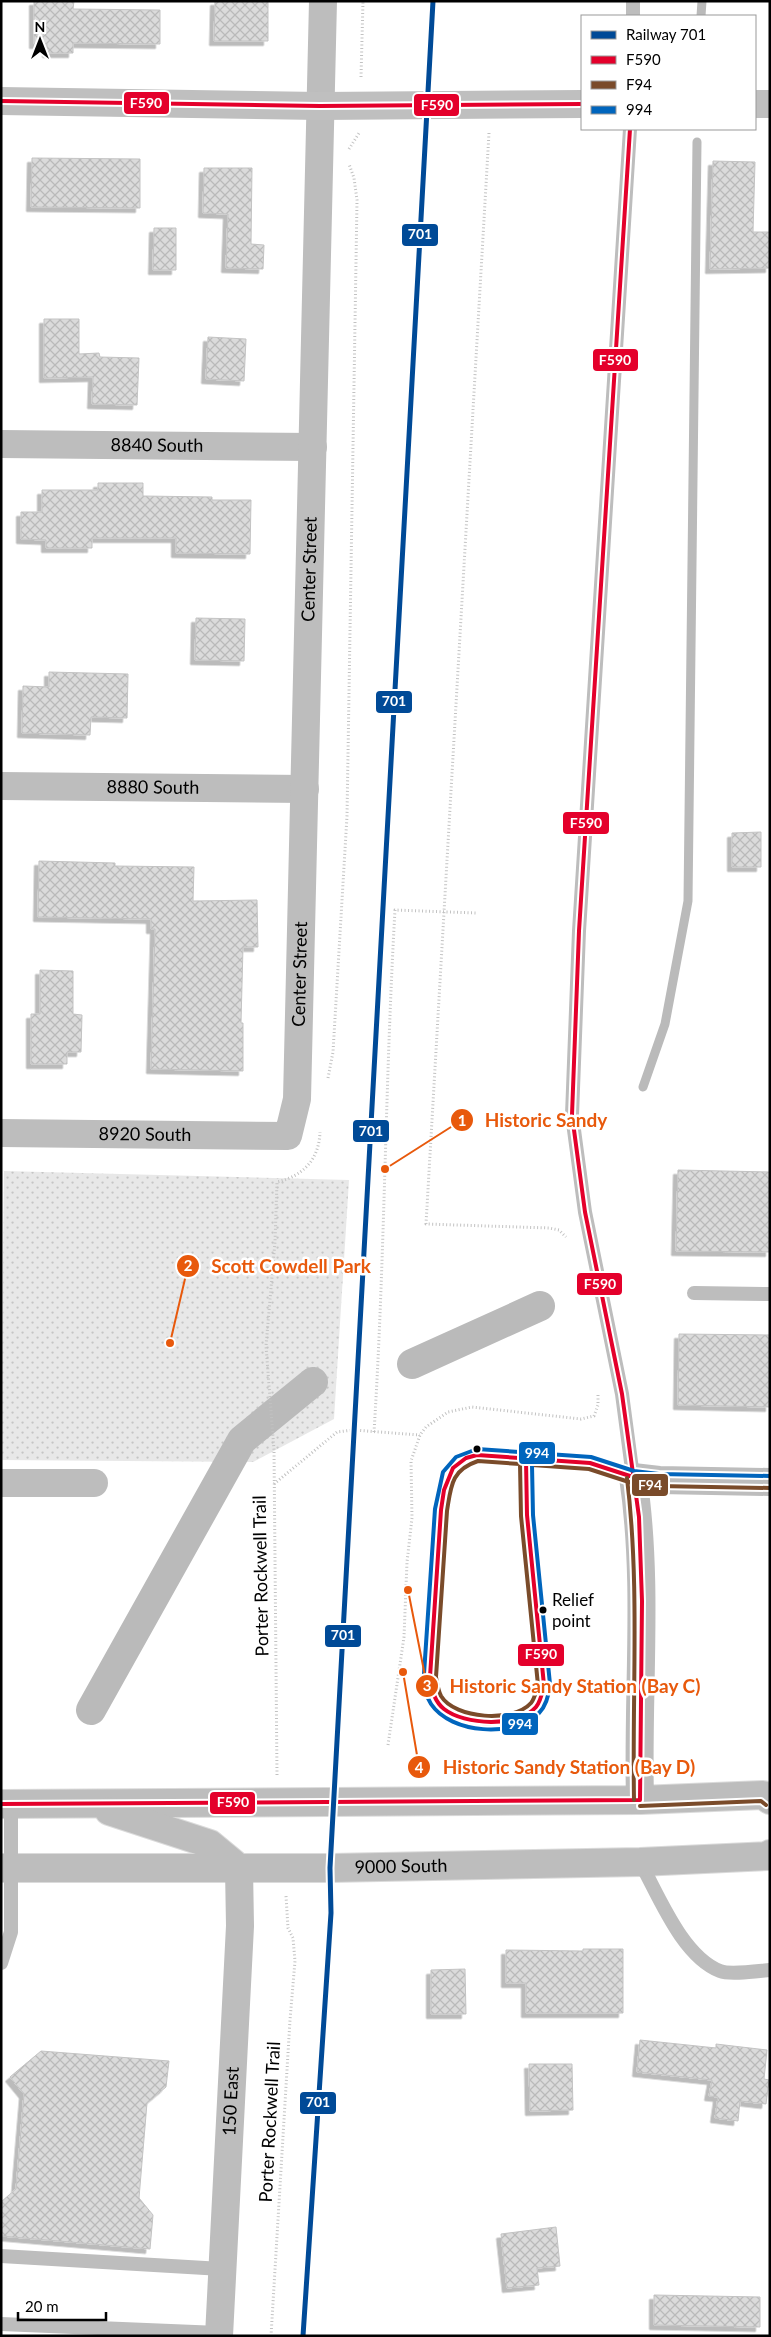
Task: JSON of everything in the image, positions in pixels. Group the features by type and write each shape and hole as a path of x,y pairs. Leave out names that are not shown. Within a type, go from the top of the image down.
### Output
{"street":[{"name":"Center Street","path":"288,1136 297,1099 323,1"},
{"path":"1,100 320,106 581,104"},
{"path":"756,104 770,104"},
{"name":"8840 South","path":"1,444 313,447"},
{"name":"8880 South","path":"1,786 304,789"},
{"name":"8920 South","path":"1,1133 288,1136"},
{"path":"640,1800 642,1601 639,1517 633,1477 659,1480 770,1482"},
{"path":"1,1483 94,1483"},
{"path":"6,1804 640,1800 763,1795 770,1800"},
{"path":"86,1804 210,1844 239,1868"},
{"name":"9000 South","path":"6,1868 360,1868 640,1862 768,1856 770,1854"},
{"name":"150 East","path":"219,2334 240,1926 239,1868"}],"lane":[{"path":"633,1 633,15"},
{"path":"526,1460 527,1515 544,1685 541,1700 533,1710 520,1718 501,1721 468,1720 453,1716 443,1709 436,1700 431,1685 430,1670 435,1594 445,1488 451,1468 462,1458 477,1455 526,1460 590,1462 633,1477 622,1394 584,1203 572,1115 579,931 630,130"},
{"path":"694,1293 770,1294"},
{"path":"1,1963 11,1932 6,1868 6,1804"},
{"path":"640,1862 677,1932 693,1954 721,1972 770,1970"},
{"path":"1,2256 222,2270"},
{"path":"1,2324 219,2334"}],"path":[{"path":"489,132 426,1224 549,1228 564,1234 568,1242"},
{"path":"374,1432 379,1346 390,1002 395,910 476,913"},
{"name":"Porter Rockwell Trail","path":"268,1385 274,1450 277,1766"},
{"path":"388,1745 404,1637 407,1562 412,1518 412,1461 420,1435 437,1418 458,1408 472,1407 581,1420 594,1416 596,1412 598,1398 596,1388"},
{"path":"274,1484 329,1436 337,1432 420,1435"},
{"name":"Porter Rockwell Trail","path":"271,2336 290,2020 295,1975 295,1947 288,1928 287,1911"}],"shaded area":[{"path":"4,1171 349,1180 334,1419 253,1462 1,1460"}],"building":[{"path":"34,1 74,1 73,9 160,10 160,44 73,43 73,53 47,53 47,44 34,44"},
{"path":"215,1 268,1 268,41 214,41"},
{"path":"32,158 140,159 140,208 31,207"},
{"path":"713,161 755,162 753,232 770,232 770,268 710,269"},
{"path":"204,168 252,168 251,244 264,245 263,269 226,268 228,214 203,213"},
{"path":"154,228 176,228 176,270 153,270"},
{"path":"44,319 79,319 79,354 99,353 100,357 139,358 137,405 92,404 93,377 44,378"},
{"path":"208,337 246,339 244,381 206,379"},
{"path":"98,483 143,483 143,496 212,497 212,500 251,500 250,554 176,553 176,538 92,538 92,548 46,548 46,540 21,539 21,512 42,512 42,490 98,490"},
{"path":"196,618 245,619 244,661 195,660"},
{"path":"49,672 128,674 127,718 91,717 90,735 22,733 23,686 49,687"},
{"path":"761,832 761,867 732,867 732,833"},
{"path":"39,861 115,863 115,866 194,867 193,901 257,900 258,947 243,947 241,1023 243,1023 243,1071 151,1069 155,929 151,929 151,919 38,917"},
{"path":"40,970 73,971 73,1014 82,1015 81,1052 67,1052 67,1064 31,1064 31,1014 40,1014"},
{"path":"678,1170 770,1172 770,1252 676,1251"},
{"path":"679,1334 770,1335 770,1407 678,1405"},
{"path":"583,1949 623,1949 623,2013 526,2013 526,1983 506,1983 506,1950 583,1951"},
{"path":"465,1969 466,2014 431,2014 431,1970"},
{"path":"640,2040 716,2048 716,2044 767,2050 764,2079 769,2080 766,2104 740,2101 738,2121 715,2118 718,2097 709,2096 712,2080 637,2072"},
{"path":"41,2051 169,2061 166,2087 147,2103 139,2198 153,2215 150,2249 1,2236 1,2202 16,2189 24,2094 10,2077"},
{"path":"529,2064 572,2064 573,2110 530,2111"},
{"path":"556,2227 560,2266 537,2268 539,2285 507,2288 501,2234"},
{"path":"654,2295 760,2297 760,2327 654,2325"}],"waterway":[{"path":"701,15 702,1"},
{"path":"643,1087 665,1024 688,901 697,142"},
{"path":"412,1364 540,1306"},
{"path":"91,1710 242,1440 313,1382"}],"rail line":[{"name":"701","path":"303,2336 331,1913 330,1868 433,1"}],"transit line":[{"name":"F590","path":"1,101 320,106 581,104"},
{"name":"F590","path":"1,1804 640,1800 642,1601 639,1517 622,1394 585,1212 572,1115 579,931 630,130"},
{"name":"994","path":"532,1465 533,1515 550,1684 548,1695 546,1703 539,1713 528,1721 499,1729 467,1727 453,1722 440,1714 431,1704 426,1693 424,1678 435,1509 443,1472 456,1457 477,1449 591,1457 634,1471 659,1474 770,1476"},
{"name":"F590","path":"526,1460 527,1515 544,1685 543,1691 536,1707 528,1714 504,1721 477,1721 464,1718 444,1709 434,1695 430,1677 441,1510 444,1490 453,1468 466,1458 477,1455 590,1463 633,1477"},
{"name":"F94","path":"478,1461 520,1464 521,1516 538,1685 531,1703 511,1714 498,1716 471,1714 458,1710 448,1704 441,1696 436,1677 447,1511 451,1487 457,1474 462,1469 478,1461"},
{"name":"F94","path":"532,1465 589,1469 632,1483 658,1486 770,1488"},
{"name":"F94","path":"627,1478 633,1558 635,1639 634,1800"},
{"name":"F94","path":"640,1806 761,1801 766,1805"}],"place":[{"name":"Historic Sandy","path":"385,1169"},
{"name":"Scott Cowdell Park","path":"170,1343"},
{"name":"Historic Sandy Station (Bay C)","path":"408,1590"},
{"name":"Relief point","path":"543,1610"},
{"name":"Historic Sandy Station (Bay D)","path":"403,1672"}]}
